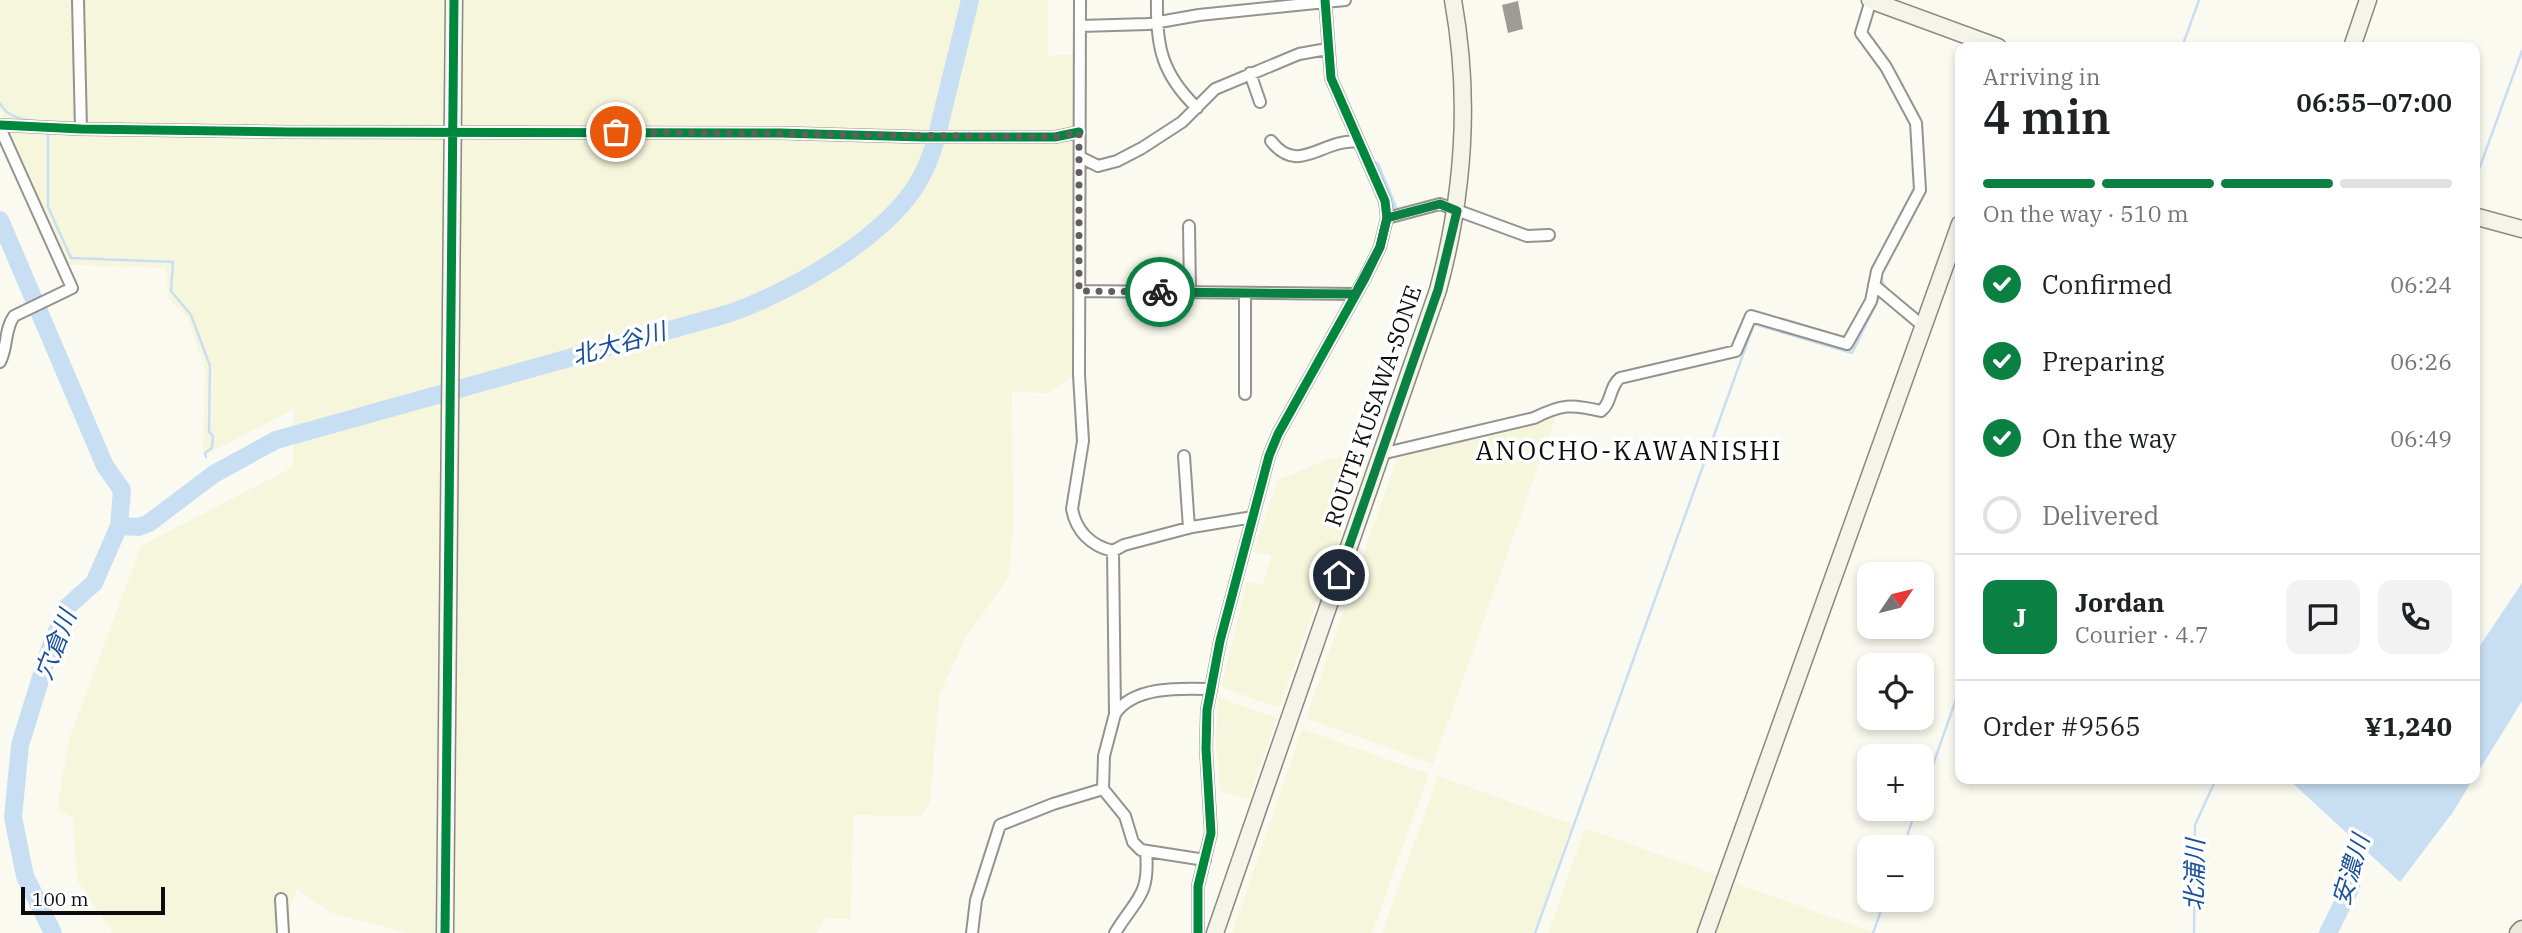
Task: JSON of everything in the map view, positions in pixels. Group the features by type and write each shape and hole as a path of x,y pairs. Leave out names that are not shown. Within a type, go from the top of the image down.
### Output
{"street":[{"path":"78,0 81,129"},
{"path":"445,933 454,0"},
{"path":"1080,0 1079,375 1084,433 1072,509 1088,540 1101,549 1113,551 1124,545 1189,528 1253,517"},
{"path":"1157,0 1157,23 1167,71 1196,107"},
{"path":"1080,26 1157,23 1199,15 1345,0"},
{"name":"ROUTE KUSAWA-SONE","path":"1215,933 1438,290 1457,211 1463,155 1464,84 1452,0"},
{"path":"2354,42 2368,0"},
{"path":"1198,933 1198,886 1211,834 1206,730 1210,690 1269,456 1278,433 1380,247 1387,218 1385,201 1335,90 1327,49 1325,1"},
{"path":"1381,454 1534,418 1556,407 1573,404 1601,411 1607,407 1613,384 1620,378 1736,351 1751,316 1847,344 1871,301 1877,271 1920,190 1916,123 1886,67 1861,33 1876,2 1984,42"},
{"path":"1080,157 1098,166 1117,161 1181,122 1215,89 1299,54 1327,49"},
{"path":"1250,74 1260,102"},
{"path":"0,362 8,325 22,311 72,288 0,126 81,129 766,133 922,137 1055,137 1079,132"},
{"path":"1271,141 1287,157 1296,157 1333,145 1359,142"},
{"path":"1387,218 1440,204 1527,236 1549,235"},
{"path":"2480,217 2522,229"},
{"path":"1189,226 1189,292"},
{"path":"1706,933 1955,238"},
{"path":"1874,285 1923,326"},
{"path":"1079,291 1355,294"},
{"path":"1245,293 1245,394"},
{"path":"1184,456 1189,528"},
{"path":"1113,551 1115,714 1104,756 1103,789 1125,816 1135,845 1146,852 1205,860"},
{"path":"1115,714 1133,697 1186,689 1210,690"},
{"path":"972,933 976,900 1000,825 1053,804 1103,789"},
{"path":"1115,933 1135,906 1146,883 1146,852"},
{"path":"281,899 283,933"}],"green space":[{"path":"0,0 1048,0 1048,56 1075,54 1073,376 1048,393 1012,392 1013,530 1009,577 966,637 939,696 930,803 921,816 853,815 851,919 825,918 816,933 406,933 332,913 297,889 281,933 113,933 77,880 73,818 57,810 69,739 141,546 293,467 294,409 203,456 205,369 188,318 168,298 166,268 68,265 13,144 0,108"},
{"path":"1557,413 1433,764 1306,718 1397,458 1535,422"},
{"path":"1369,456 1279,708 1221,687 1247,582 1263,585 1271,556 1253,551 1278,480 1329,459"},
{"path":"1218,697 1277,718 1248,800 1220,791 1216,743"},
{"path":"1302,729 1429,774 1372,933 1232,933"},
{"path":"1438,776 1572,824 1534,933 1382,933"},
{"path":"1585,828 1720,876 1700,933 1548,933"},
{"path":"1733,882 1872,932 1714,933"}],"water":[{"path":"2522,583 2522,701 2480,769 2480,646"},
{"path":"2293,784 2470,784 2453,812 2400,882"}],"building":[{"path":"1518,1 1523,29 1508,33 1502,5"}],"waterway":[{"name":"北大谷川","path":"119,526 139,527 149,523 214,474 276,440 727,314 807,278 885,221 920,179 936,140 970,0"},
{"path":"2184,42 2199,0"},
{"path":"1869,23 1874,10"},
{"name":"北浦川","path":"2480,166 2522,51"},
{"path":"0,103 13,116 42,122"},
{"path":"48,135 48,207 71,258 173,262 171,291 191,315 210,366 209,432 213,436 212,448 205,453 206,457"},
{"path":"1375,166 1394,212"},
{"name":"穴倉川","path":"0,220 105,466 122,490 119,526 94,583 67,607 50,648 20,745 13,817 25,876 53,933"},
{"path":"1881,274 1884,288"},
{"path":"1535,933 1754,324 1852,353 1881,294"},
{"path":"1934,762 1955,702"},
{"name":"北浦川","path":"2194,933 2195,825 2214,784"},
{"name":"安濃川","path":"2328,933 2351,887 2356,840 2368,820"},
{"path":"1907,835 1912,821"},
{"path":"1873,933 1881,912"}],"cycle path":[{"path":"445,933 454,0"},
{"path":"1198,933 1198,886 1211,833 1206,749 1207,710 1220,641 1269,456 1278,434 1365,278 1380,247 1387,218 1385,201 1331,78 1325,0"},
{"path":"0,125 289,132 780,133 922,137 1055,137 1079,132"}],"way so far":[{"path":"616,132 922,137 1055,137 1079,132 1079,291 1160,292"}],"district":[{"name":"ANOCHO-KAWANISHI","path":"1629,451"}],"route":[{"path":"1160,292 1355,294 1380,247 1387,218 1429,205 1440,204 1457,211 1438,290 1339,575"}]}
